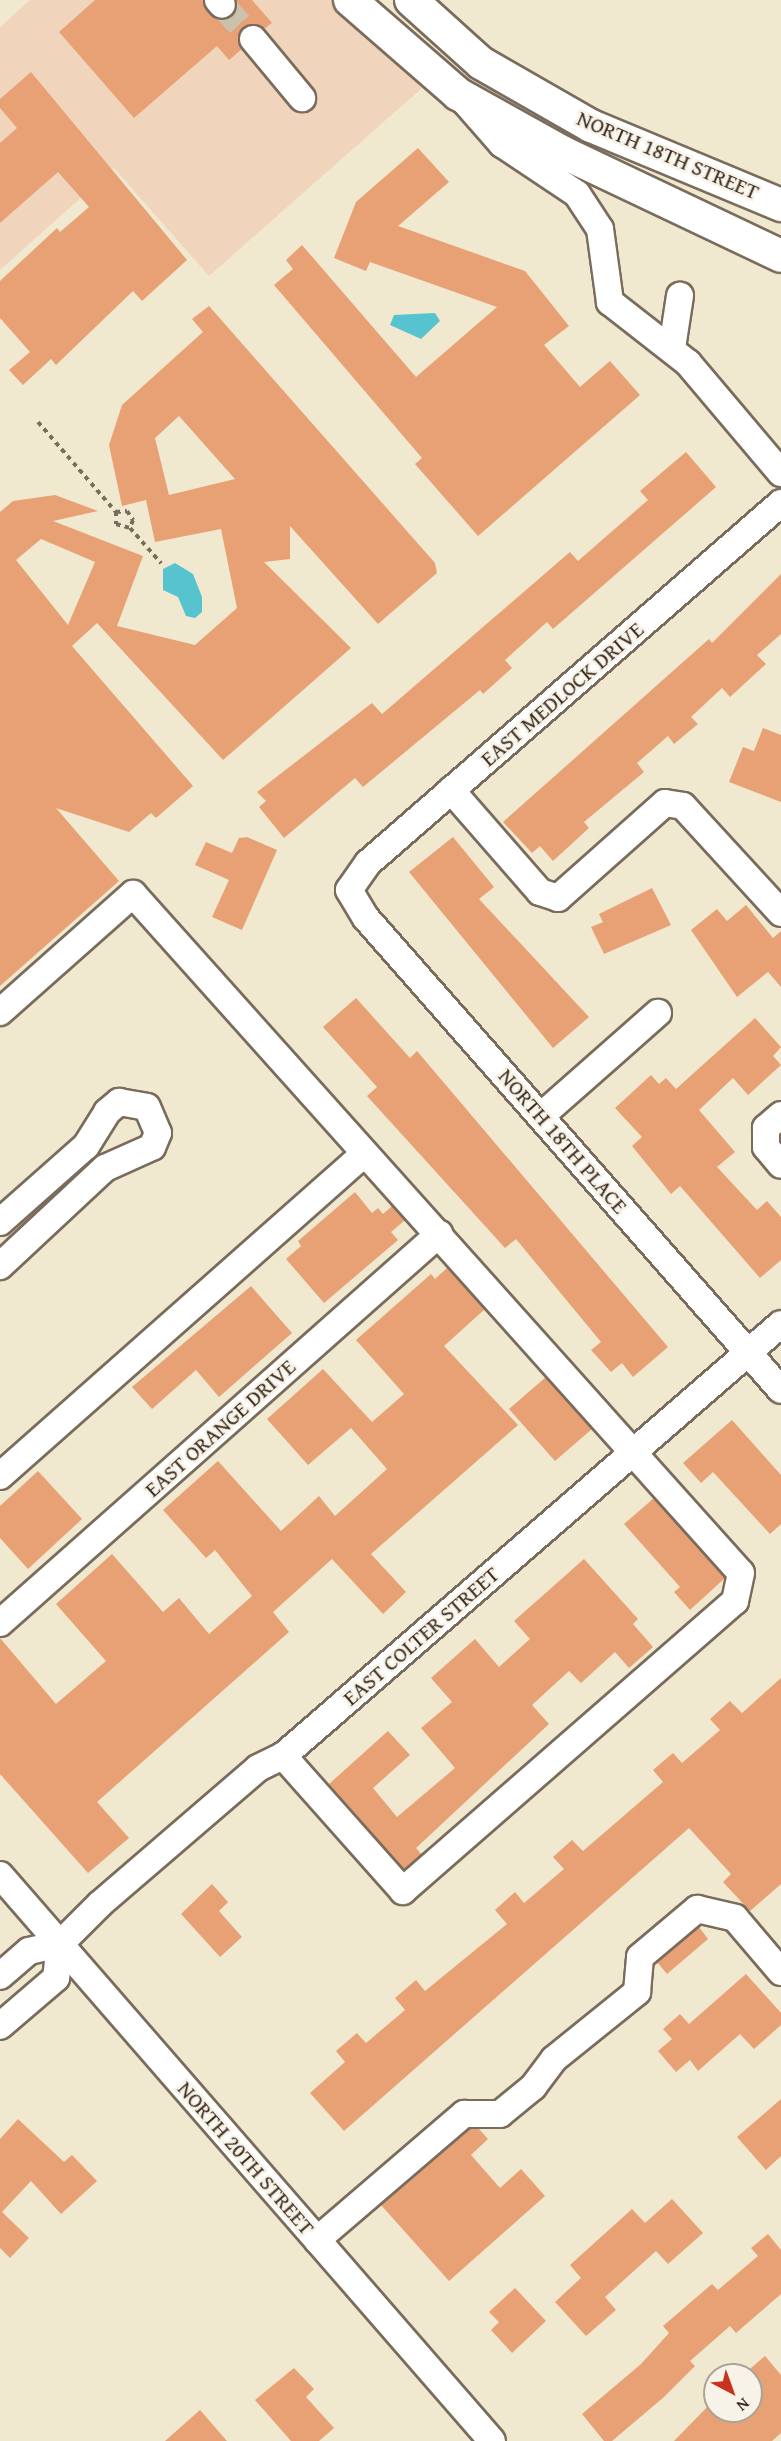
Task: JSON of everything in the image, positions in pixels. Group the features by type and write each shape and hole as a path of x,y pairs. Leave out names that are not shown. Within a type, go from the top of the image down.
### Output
{"main road":[{"name":"NORTH 18TH STREET","path":"350,0 458,94 562,152 781,256"},
{"name":"NORTH 18TH STREET","path":"411,0 481,63 591,126 781,204"}],"street":[{"path":"253,39 302,98"},
{"name":"NORTH 18TH STREET","path":"458,94 502,144 577,194 590,210 600,229 604,284 610,302 672,348 781,473"},
{"path":"672,348 680,296"},
{"name":"EAST MEDLOCK DRIVE","path":"349,890 368,863 781,502"},
{"path":"451,790 540,892 558,898 665,803 683,806 781,913"},
{"name":"NORTH 18TH PLACE","path":"349,890 366,918 781,1390"},
{"path":"0,1012 133,894 363,1155 439,1234 741,1573 735,1601 403,1891 283,1756"},
{"path":"542,1116 658,1013"},
{"path":"0,1222 86,1146 113,1107 134,1101 147,1107 158,1133 152,1147 105,1168 0,1266"},
{"path":"781,1115 766,1128 766,1147 781,1165"},
{"path":"0,1476 363,1155"},
{"name":"EAST ORANGE DRIVE","path":"0,1623 439,1234"},
{"name":"EAST COLTER STREET","path":"0,1976 29,1951 60,1944 258,1768 283,1756 781,1324"},
{"name":"NORTH 20TH STREET","path":"0,1875 492,2441"},
{"path":"317,2240 464,2115 500,2114 533,2087 554,2059 637,1992 639,1957 697,1909 735,1918 781,1972"},
{"path":"0,2026 56,1978 60,1944"}],"path":[{"path":"38,422 116,512 121,529 130,528"},
{"path":"116,512 127,512 133,520 130,528"},
{"path":"130,528 161,563"}],"shaded area":[{"path":"30,0 333,0 422,88 209,276 114,168 0,270 0,27"}],"water":[{"path":"435,313 440,321 421,339 390,325 394,315"},
{"path":"175,563 193,574 202,597 202,612 195,618 186,616 178,597 163,590 163,569"}],"building":[{"path":"95,0 203,0 210,14 224,20 236,11 236,0 252,0 272,23 264,29 251,24 243,28 242,49 229,60 217,46 134,118 59,32"},
{"path":"31,72 187,260 142,301 133,291 56,365 51,359 23,385 9,370 30,352 0,318 0,281 57,228 60,232 89,207 58,172 0,223 0,143 17,128 0,108 0,99"},
{"path":"418,148 449,182 398,226 525,271 569,326 544,345 580,387 610,361 640,395 478,536 415,464 422,458 274,285 293,269 286,260 302,245 416,377 497,307 370,262 366,271 334,258 356,202"},
{"path":"209,306 435,563 437,573 378,624 290,526 290,559 264,562 351,648 223,760 97,623 72,646 193,786 156,818 151,813 129,832 56,808 119,881 0,986 0,512 13,501 55,495 98,511 53,521 143,556 117,626 195,645 237,608 221,529 155,542 146,500 122,506 109,445 122,405 203,332 192,319","holes":["179,416 235,479 169,495 155,438","41,539 95,562 68,625 16,560"]},
{"path":"686,452 716,487 553,629 547,622 505,660 512,668 483,694 480,690 363,787 355,778 284,838 259,807 266,801 257,792 372,703 382,714 570,552 578,561 648,500 640,491"},
{"path":"781,574 781,634 757,655 766,664 730,697 722,688 691,717 698,724 674,744 668,736 637,763 644,772 584,822 589,828 553,861 540,846 532,853 503,822 709,639 712,643"},
{"path":"763,728 781,735 781,802 729,782 743,747 754,751"},
{"path":"247,837 277,850 242,930 212,917 229,880 195,865 206,842 232,853 239,838"},
{"path":"453,837 494,887 479,899 589,1017 553,1048 409,872"},
{"path":"652,888 671,925 604,954 591,927 603,922 599,914"},
{"path":"746,905 773,938 781,931 781,987 768,972 737,997 691,930 717,909 727,921"},
{"path":"356,998 410,1058 417,1051 668,1347 633,1377 622,1363 611,1372 591,1350 601,1342 516,1239 505,1248 367,1096 377,1087 323,1027"},
{"path":"755,1018 781,1047 773,1056 781,1065 748,1095 733,1078 699,1110 735,1152 717,1167 757,1210 767,1201 781,1217 781,1260 760,1278 680,1186 671,1194 632,1146 642,1137 615,1108 651,1075 659,1084 666,1078 676,1089"},
{"path":"355,1192 372,1213 378,1208 383,1214 392,1206 405,1220 391,1232 398,1240 324,1303 286,1259 301,1246 298,1241"},
{"path":"447,1268 485,1309 444,1346 518,1425 371,1554 406,1592 383,1614 332,1559 273,1612 289,1632 97,1802 129,1838 88,1873 0,1774 0,1638 56,1704 106,1661 56,1604 112,1554 163,1612 179,1598 209,1634 252,1596 215,1550 206,1558 163,1510 218,1461 281,1531 319,1496 335,1516 387,1469 351,1428 308,1465 267,1419 323,1369 372,1422 404,1394 356,1340 431,1274 435,1279"},
{"path":"251,1286 292,1333 219,1397 196,1370 152,1409 132,1387"},
{"path":"546,1377 592,1429 555,1461 509,1409"},
{"path":"732,1420 781,1475 781,1524 770,1534 713,1472 701,1483 683,1463"},
{"path":"38,1471 82,1519 28,1569 0,1538 0,1506"},
{"path":"654,1498 725,1578 690,1610 674,1592 680,1587 624,1524"},
{"path":"584,1559 638,1619 633,1624 653,1647 629,1668 615,1652 581,1683 569,1671 532,1705 549,1724 416,1848 422,1855 404,1870 329,1784 388,1731 410,1755 373,1788 397,1817 455,1768 421,1728 452,1702 431,1678 475,1639 499,1667 530,1639 514,1621"},
{"path":"781,1678 781,1884 750,1911 723,1882 731,1874 689,1828 344,2131 310,2093 345,2062 336,2051 357,2033 366,2043 405,2010 395,1998 416,1980 425,1991 507,1924 495,1910 515,1892 524,1903 564,1869 553,1857 572,1840 583,1851 663,1782 653,1770 673,1753 682,1763 720,1730 710,1719 730,1701 742,1713"},
{"path":"212,1884 228,1902 219,1911 242,1937 220,1957 181,1914"},
{"path":"699,1927 708,1939 667,1974 657,1962"},
{"path":"746,1974 781,2013 781,2025 754,2049 740,2034 698,2071 690,2060 676,2072 658,2051 672,2039 663,2029 680,2014 689,2024"},
{"path":"781,2099 781,2156 766,2170 737,2137"},
{"path":"18,2119 64,2162 72,2155 97,2181 61,2214 31,2181 2,2212 29,2238 10,2258 0,2248 0,2139"},
{"path":"470,2129 479,2129 488,2139 471,2155 500,2188 521,2169 545,2196 449,2281 381,2205"},
{"path":"672,2199 703,2233 668,2264 656,2251 605,2297 616,2310 586,2336 555,2302 581,2278 570,2265 632,2209 645,2223"},
{"path":"768,2234 781,2250 781,2294 736,2333 730,2326 690,2361 695,2366 664,2397 612,2441 604,2441 582,2414 641,2364 669,2333 663,2326 712,2284 718,2290 758,2256 751,2248"},
{"path":"515,2288 546,2321 512,2353 491,2330 499,2322 489,2312"},
{"path":"765,2356 781,2375 781,2433 772,2441 674,2441 703,2411 703,2423 763,2423 763,2363 757,2363"},
{"path":"294,2368 314,2389 306,2397 334,2428 319,2441 291,2441 255,2400"},
{"path":"200,2410 227,2441 165,2441"}],"tunnel":[{"path":"222,5 253,39"}]}
